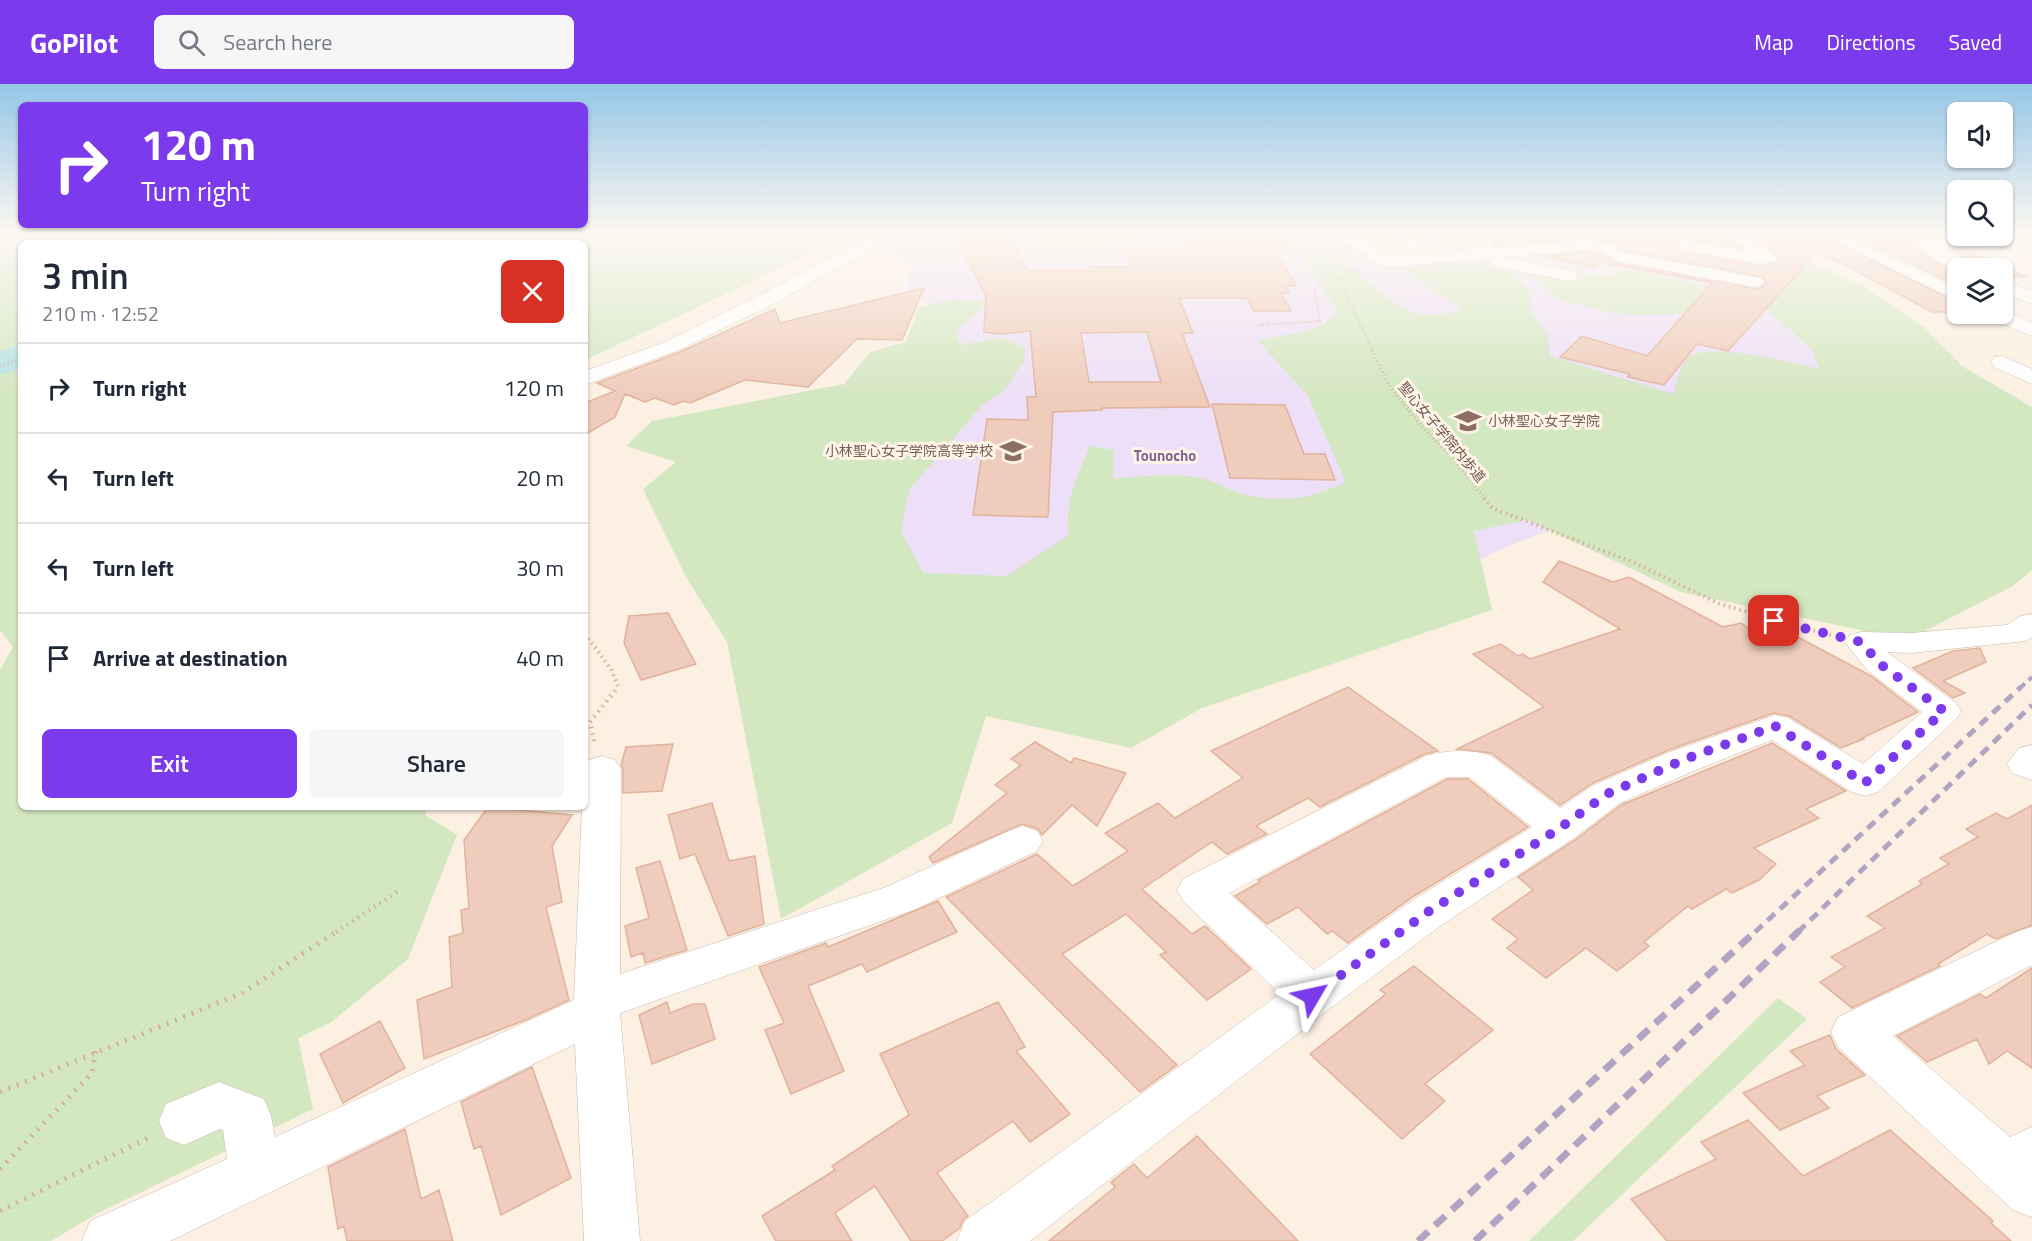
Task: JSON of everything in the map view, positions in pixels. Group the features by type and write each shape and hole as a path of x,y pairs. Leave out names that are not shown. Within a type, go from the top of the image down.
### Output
{"street":[{"path":"588,377 672,345 789,288"},
{"path":"2013,290 2032,298"},
{"path":"2013,322 2032,330"},
{"path":"2002,362 2032,377"},
{"path":"1861,642 1911,643 2015,634 2032,623"},
{"path":"985,1241 1428,912 1560,828 1607,794 1683,760 1775,726 1865,783 1944,711 1880,664 1861,642"},
{"path":"2032,757 2025,764 2032,767"},
{"path":"1312,996 1198,890 1439,765 1477,764 1560,828"},
{"path":"602,769 598,1006 612,1241"},
{"path":"110,1241 598,1006 901,898 1023,841"},
{"path":"2023,1170 1855,1032 2032,945"},
{"path":"184,1121 219,1105 246,1116 256,1172"}],"path":[{"path":"1260,325 1320,321 1314,289 1316,288"},
{"name":"聖心女子学院内歩道","path":"1343,288 1388,384 1423,428 1453,458 1492,508 1557,532"},
{"path":"0,366 18,360"},
{"path":"1557,532 1635,563 1719,604 1774,621 1861,642"},
{"path":"588,638 611,669 619,689 590,722 602,769"},
{"path":"0,1092 242,993 400,890"},
{"path":"0,1169 92,1073 96,1051"},
{"path":"0,1211 184,1121"}],"shaded area":[{"name":"小林聖心女子学院","path":"906,288 1842,288 1934,358 1575,519 1499,550 1436,581 1116,557 897,601 898,428 952,329 928,305"}],"green space":[{"path":"0,288 18,288 18,810 427,810 425,815 457,835 408,959 330,1023 298,1038 313,1109 98,1213 51,1241 0,1241 0,670 13,647 0,630"},
{"path":"588,288 738,288 588,359"},
{"path":"1322,288 1375,288 1397,305 1410,311 1442,314 1463,309 1430,288 1527,288 1530,292 1529,307 1547,335 1550,356 1674,394 1682,367 1687,359 1697,353 1730,352 1772,358 1820,369 1810,347 1757,302 1774,291 1772,288 1866,288 1925,328 1962,366 2032,407 2032,570 2013,586 1907,640 1681,592 1527,520 1474,531 1492,610 1202,708 1131,748 986,716 952,823 781,919 727,642 686,577 643,489 676,462 626,446 652,421 844,384 870,352 906,342 919,307 954,300 988,301 955,333 960,345 1001,338 1025,348 1024,361 1003,392 983,404 909,490 901,531 923,573 1007,576 1069,535 1070,501 1076,479 1090,446 1114,450 1113,479 1189,476 1210,481 1239,493 1280,499 1307,496 1346,482 1308,396 1257,340 1313,330 1338,313"},
{"path":"1545,288 1721,288 1746,293 1695,313 1637,315 1614,313 1558,299"},
{"path":"1778,998 1807,1019 1573,1241 1529,1241"}],"building":[{"path":"924,288 902,340 857,339 808,387 745,380 690,403 683,401 674,405 655,398 645,402 625,394 615,417 588,433 588,402 615,391 597,383 680,352 775,309 780,323"},
{"path":"982,288 1286,288 1289,293 1281,293 1291,311 1254,311 1247,298 1179,298 1193,333 1182,333 1210,407 1102,408 1102,410 1053,412 1048,517 973,515 987,419 1028,420 1027,397 1036,397 1030,331 1000,334 984,332 986,296","holes":["1147,332 1161,382 1089,382 1081,333"]},
{"path":"1708,288 1785,288 1728,351 1697,344 1664,385 1560,357 1582,336 1647,356"},
{"path":"1888,288 1928,288 1947,298 1947,312 1932,312"},
{"path":"1212,404 1285,405 1304,454 1325,454 1335,480 1230,478"},
{"path":"1559,561 1613,582 1629,577 1723,627 1741,623 1751,630 1779,627 1871,676 1918,712 1841,748 1789,716 1774,713 1669,750 1593,783 1560,805 1491,753 1457,749 1544,707 1473,654 1501,644 1518,656 1523,654 1530,659 1620,629 1543,582"},
{"path":"668,613 696,664 641,680 624,643 629,616"},
{"path":"1980,648 1986,662 1943,681 1965,693 1953,698 1913,668 1953,651"},
{"path":"1348,687 1438,751 1425,754 1320,807 1308,798 1256,826 1267,834 1227,854 1212,842 1142,889 1192,934 1205,926 1251,969 1207,1000 1160,955 1166,952 1126,914 1062,954 1177,1065 1140,1092 946,897 1037,854 1073,886 1128,851 1105,833 1158,803 1175,818 1243,778 1211,751"},
{"path":"1035,742 1071,763 1074,758 1126,773 1097,826 1072,805 1042,835 1038,829 1022,824 933,863 929,857 1007,793 995,785 1021,765 1011,759"},
{"path":"1772,743 1846,791 1806,809 1819,818 1754,848 1776,864 1759,880 1732,893 1726,889 1692,909 1688,906 1644,942 1649,946 1617,971 1586,948 1546,978 1507,948 1518,939 1492,919 1533,890 1518,877 1575,840 1621,805"},
{"path":"673,744 662,791 623,793 621,765 626,747"},
{"path":"1447,779 1468,779 1528,827 1414,896 1348,943 1332,931 1327,934 1298,907 1267,924 1235,896 1260,882 1258,880"},
{"path":"712,803 729,861 755,856 764,924 728,936 695,854 680,859 668,815"},
{"path":"2032,805 2032,925 1996,939 1987,934 1938,964 1940,966 1852,1008 1820,982 1845,967 1831,957 1885,928 1867,916 1922,884 1919,881 1949,864 1940,858 1978,837 1966,829 1996,813 2007,819"},
{"path":"486,810 520,810 572,815 552,846 562,902 546,907 569,1000 528,1019 424,1059 417,1000 452,987 449,937 463,933 461,910 469,908 464,840"},
{"path":"660,861 687,950 645,963 643,953 631,957 625,926 649,918 636,868"},
{"path":"938,901 957,932 867,972 862,964 808,986 844,1071 791,1094 765,1030 784,1023 759,967 826,943 828,947"},
{"path":"1414,966 1493,1030 1425,1084 1445,1101 1402,1139 1310,1054 1386,994 1380,990"},
{"path":"2032,968 2032,1068 2007,1051 1989,1064 1977,1039 1927,1062 1897,1036 1980,994 1986,998"},
{"path":"667,1002 670,1013 693,1004 705,1004 715,1039 652,1064 639,1015"},
{"path":"998,1002 1025,1047 1016,1051 1070,1114 1030,1142 1013,1121 937,1173 968,1216 963,1220 960,1228 942,1241 911,1241 875,1186 835,1213 852,1241 776,1241 762,1216 835,1170 832,1166 909,1115 880,1054"},
{"path":"380,1021 405,1068 343,1103 320,1054"},
{"path":"1830,1035 1836,1049 1865,1075 1817,1096 1829,1108 1780,1130 1743,1093 1805,1065 1790,1051"},
{"path":"532,1067 571,1178 501,1215 481,1146 474,1149 461,1102"},
{"path":"1748,1120 1803,1176 1890,1130 1993,1221 1991,1223 2011,1241 1667,1241 1631,1199 1716,1159 1701,1142"},
{"path":"405,1129 421,1199 439,1190 453,1241 347,1241 344,1226 338,1229 328,1167"},
{"path":"1197,1136 1298,1241 1049,1241 1115,1187 1111,1182 1134,1164 1147,1178"}],"waterway":[{"path":"0,364 18,357"}],"railway":[{"path":"2019,689 2032,677"},
{"path":"1755,932 2021,687"},
{"path":"1798,932 2032,705"},
{"path":"1418,1241 1757,930"},
{"path":"1475,1241 1800,930"}],"place":[{"name":"小林聖心女子学院","path":"1468,421"},
{"name":"小林聖心女子学院高等学校","path":"1013,451"}],"district":[{"name":"Tounocho","path":"1165,456"}],"route":[{"path":"1312,996 1428,912 1560,828 1607,794 1683,760 1775,726 1865,783 1944,711 1880,664 1861,642 1774,621"}]}
